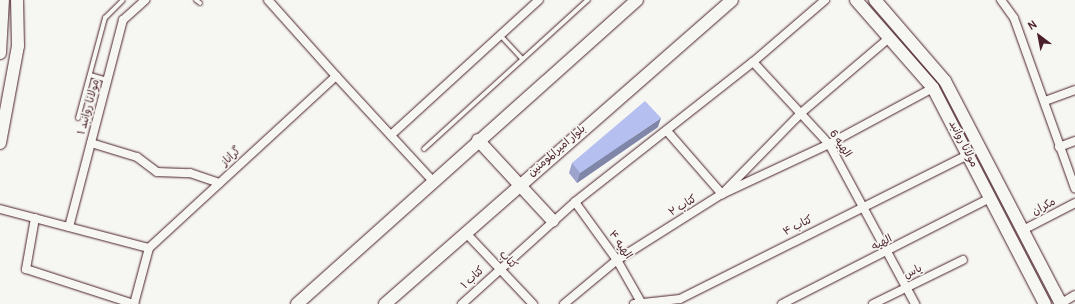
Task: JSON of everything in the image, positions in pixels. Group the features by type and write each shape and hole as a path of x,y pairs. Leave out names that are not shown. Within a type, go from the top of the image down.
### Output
{"street":[{"path":"0,53 3,0"},
{"path":"0,143 18,46 17,0"},
{"name":"مولانا روانبد ۱","path":"69,227 123,20 145,0"},
{"path":"268,0 433,181"},
{"path":"391,135 539,0"},
{"path":"297,304 478,140 637,0"},
{"name":"بلوار امیرالمومنین","path":"385,304 518,184 732,0"},
{"name":"کتاب ۱","path":"462,304 500,268 575,202 753,62 825,0"},
{"name":"مولانا روانبد","path":"856,0 934,88 1045,304"},
{"name":"مولانا روانبد","path":"875,0 937,68 973,133 1060,304"},
{"path":"1001,0 1014,18 1045,101 1059,147 1075,188"},
{"name":"کتاب ۲","path":"564,304 617,260 722,194 801,112 889,38"},
{"name":"الهیه 6","path":"753,62 801,112 829,144 864,205 915,304"},
{"name":"گراناز","path":"149,248 336,76"},
{"path":"667,131 722,194 829,144 934,88"},
{"path":"1045,101 1075,90"},
{"path":"961,139 973,133"},
{"path":"478,140 553,221"},
{"path":"1059,147 1075,141"},
{"path":"91,143 137,157 157,172 190,173 219,183"},
{"name":"کتاب ۴","path":"634,304 680,299 864,205 968,155"},
{"name":"الهیه","path":"782,304 888,252 990,198"},
{"name":"الهیه ۴","path":"575,202 617,260 642,304"},
{"name":"مکران","path":"1022,230 1075,203"},
{"path":"0,209 35,218 149,248 134,304 26,270 35,218"},
{"name":"کتاب","path":"465,232 533,304"},
{"name":"یاس","path":"873,304 963,260"},
{"path":"1060,304 1075,295"}],"lane":[{"path":"78,118 105,18 123,0"},
{"path":"424,149 588,0"},
{"path":"500,35 522,59"},
{"path":"90,75 107,80"}],"building":[{"path":"645,101 661,118 580,173 572,163"}]}
